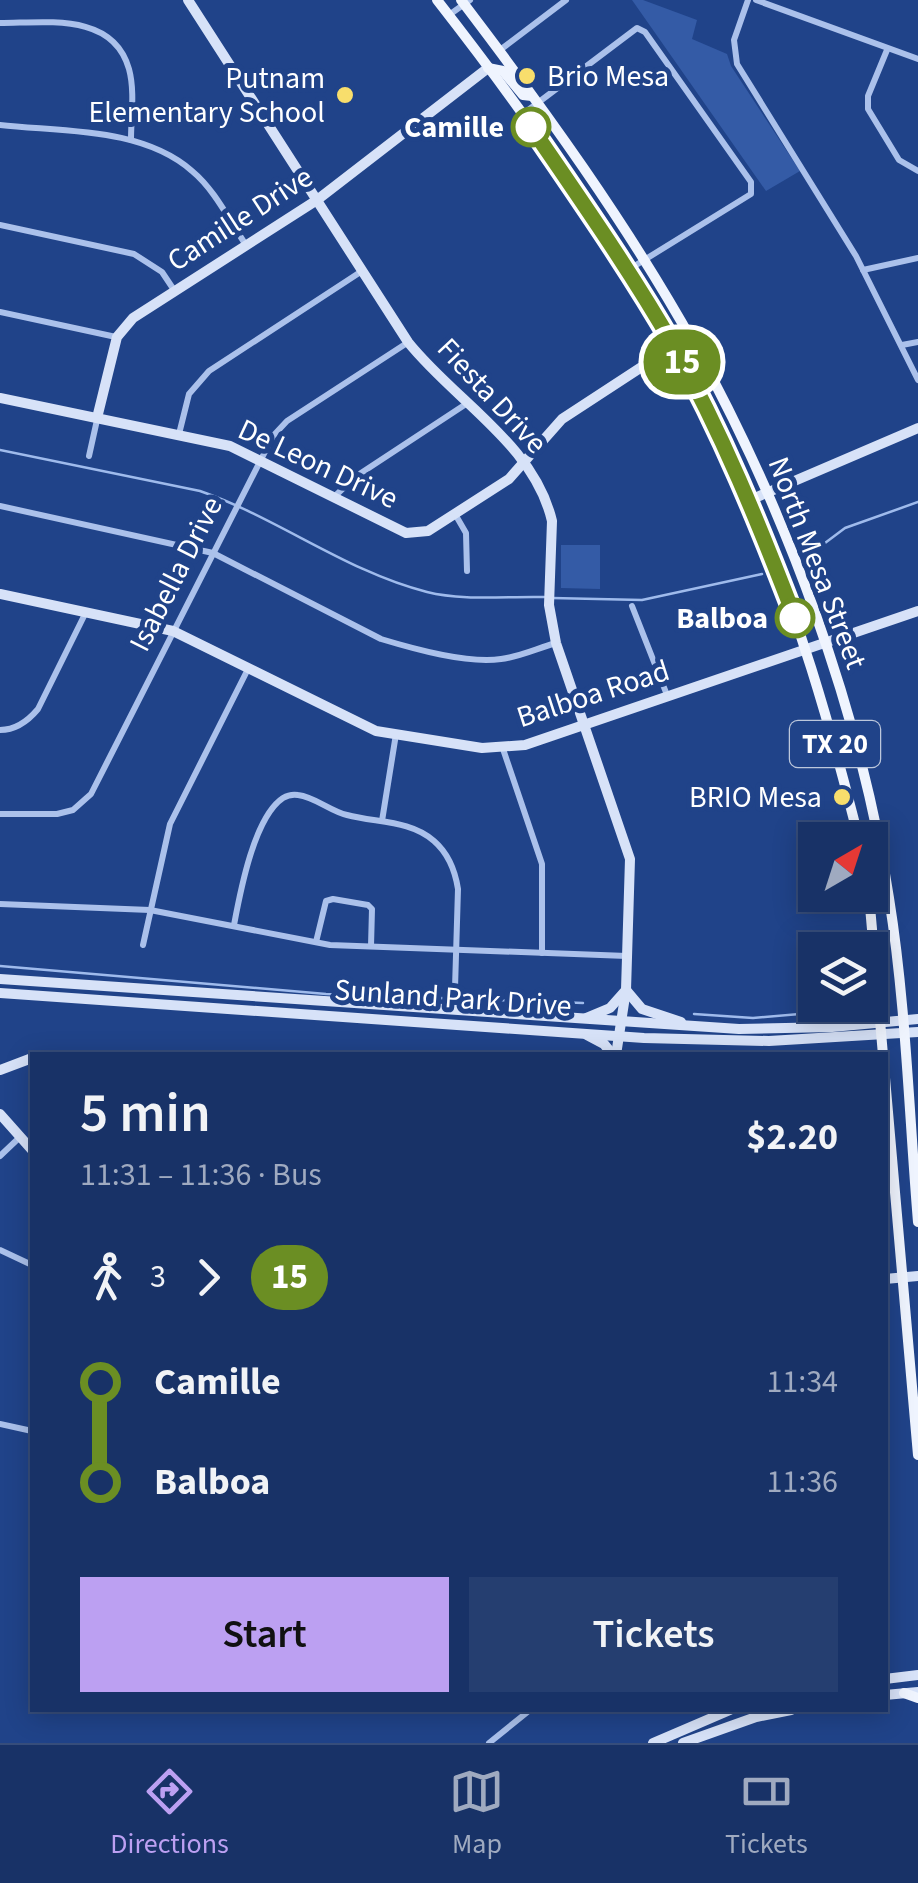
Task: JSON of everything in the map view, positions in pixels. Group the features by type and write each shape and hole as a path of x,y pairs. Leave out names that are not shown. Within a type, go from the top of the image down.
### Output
{"main road":[{"name":"North Mesa Street","path":"438,0 628,270 673,346 750,500 807,648 855,822"},
{"name":"North Mesa Street","path":"465,2 644,260 689,336 767,492 824,642 857,750 889,897 918,1222"},
{"path":"496,48 488,68 504,70 522,95 535,100"},
{"path":"838,752 857,750"},
{"path":"871,912 885,1052"},
{"path":"888,1087 918,1455"},
{"path":"904,1692 918,1695"}],"street":[{"name":"Fiesta Drive","path":"188,0 408,342 525,462 550,509 550,602 556,643 630,859 626,990 616,1052"},
{"path":"496,48 566,0"},
{"path":"748,0 734,40 737,64 863,270 918,380"},
{"path":"756,0 918,59"},
{"path":"449,15 465,2"},
{"path":"0,23 83,24 107,37 124,56 130,70 131,140"},
{"path":"522,115 535,100 637,28 646,32 705,113 753,190 748,197 628,270"},
{"path":"886,50 868,96 868,109 899,160 918,171"},
{"name":"Camille Drive","path":"117,337 133,318 317,200 488,68"},
{"path":"0,125 131,140 160,149 191,170 208,188 246,246"},
{"path":"0,226 134,254 162,272 175,291"},
{"path":"863,270 918,258"},
{"path":"179,434 189,394 210,370 362,271"},
{"path":"0,312 117,337 89,456"},
{"name":"De Leon Drive","path":"0,398 230,446 406,534 428,531 509,479 562,419 689,336"},
{"name":"Isabella Drive","path":"0,814 58,814 73,810 91,794 273,436 286,421 408,342"},
{"path":"902,346 918,342"},
{"path":"334,498 355,477 466,404"},
{"path":"750,500 918,428"},
{"path":"0,506 213,553 382,639 408,647 481,660 502,659 556,643"},
{"path":"454,514 466,533 466,571"},
{"name":"Balboa Road","path":"0,594 173,631 360,726 460,746 504,748 584,726 918,611"},
{"path":"632,606 667,696"},
{"path":"0,730 28,721 38,709 86,612"},
{"path":"142,945 170,824 248,669"},
{"path":"382,821 396,734"},
{"path":"504,748 542,864 542,953"},
{"path":"234,926 245,865 259,833 279,801 288,795 301,795 347,815 421,832 434,840 449,860 458,888 455,988"},
{"path":"316,942 323,907 333,898 372,909 371,946"},
{"path":"0,904 150,910 316,942 627,956"},
{"name":"Sunland Park Drive","path":"0,979 581,1026"},
{"path":"613,1052 581,1026 608,1009 626,990 642,1009 696,1027"},
{"name":"Sunland Park Drive","path":"0,993 620,1028 696,1027 769,1035"},
{"path":"902,1027 918,1020"},
{"path":"902,1027 918,1032"},
{"name":"Sunland Park Drive","path":"620,1028 644,1038 902,1027"},
{"path":"620,1052 644,1038"},
{"path":"0,1070 30,1059"},
{"path":"0,1114 30,1148"},
{"path":"0,1156 20,1137"},
{"path":"0,1250 30,1264"},
{"path":"888,1278 918,1276"},
{"path":"0,1424 30,1431"},
{"path":"888,1679 918,1675"},
{"path":"888,1694 904,1692"},
{"path":"489,1743 528,1712"},
{"path":"653,1743 725,1712"},
{"path":"682,1743 755,1713"}],"shaded area":[{"path":"632,0 643,0 697,20 692,39 727,54 800,171 766,191"},
{"path":"561,545 600,545 600,589 561,588"}],"waterway":[{"path":"0,450 200,491 369,572 427,592 470,597 544,597"},
{"path":"813,552 845,528 918,502"},
{"path":"552,598 642,600 762,574"},
{"path":"0,966 326,994 583,1003"},
{"path":"694,1014 753,1018 798,1014"}],"bus line":[{"name":"15","path":"531,127 628,270 702,399 750,500 795,618"}],"place":[{"name":"Brio Mesa","path":"527,76"},
{"name":"Putnam Elementary School","path":"345,95"},
{"name":"Camille","path":"531,127"},
{"name":"Balboa","path":"795,618"},
{"name":"BRIO Mesa","path":"842,797"}]}
